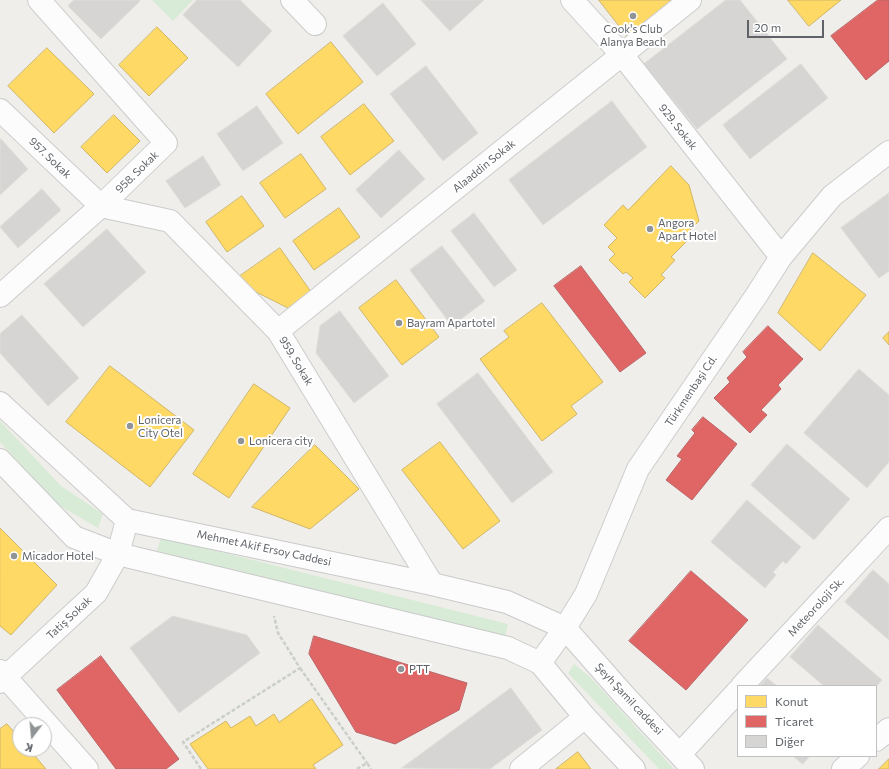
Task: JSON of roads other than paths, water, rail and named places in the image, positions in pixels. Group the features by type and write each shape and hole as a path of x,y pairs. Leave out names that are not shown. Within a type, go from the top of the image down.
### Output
{"street":[{"name":"958. Sokak","path":"0,296 101,206 166,143 39,0"},
{"path":"292,0 315,24"},
{"name":"929. Sokak","path":"572,0 623,56 781,257"},
{"name":"Alaaddin Sokak","path":"278,331 623,56 690,0"},
{"name":"957. Sokak","path":"0,110 101,206"},
{"name":"Türkmenbaşi Cd.","path":"540,663 565,628 586,594 638,469 781,257 832,196 889,152"},
{"name":"959. Sokak","path":"101,206 170,221 278,331 432,584"},
{"path":"0,403 127,520"},
{"path":"0,460 74,537 118,554 508,648 540,663 585,717 634,769"},
{"name":"Mehmet Akif Ersoy Caddesi","path":"127,520 432,584 507,602 565,628"},
{"name":"Tatiş Sokak","path":"2,676 96,593 118,554 127,520"},
{"name":"Meteoroloji Sk.","path":"743,685 889,528"},
{"name":"Şeyh Şamil caddesi","path":"565,628 622,694 686,761"},
{"path":"2,676 87,769"},
{"path":"686,761 737,692"},
{"path":"521,769 585,717"},
{"path":"877,739 889,729"},
{"path":"843,769 857,757"}],"place":[{"name":"Cook's Club Alanya Beach","path":"633,16"},
{"name":"Angora Apart Hotel","path":"650,229"},
{"name":"Bayram Apartotel","path":"399,323"},
{"name":"Lonicera City Otel","path":"130,426"},
{"name":"Lonicera city","path":"241,441"},
{"name":"Micador Hotel","path":"14,556"},
{"name":"PTT","path":"401,669"}]}
